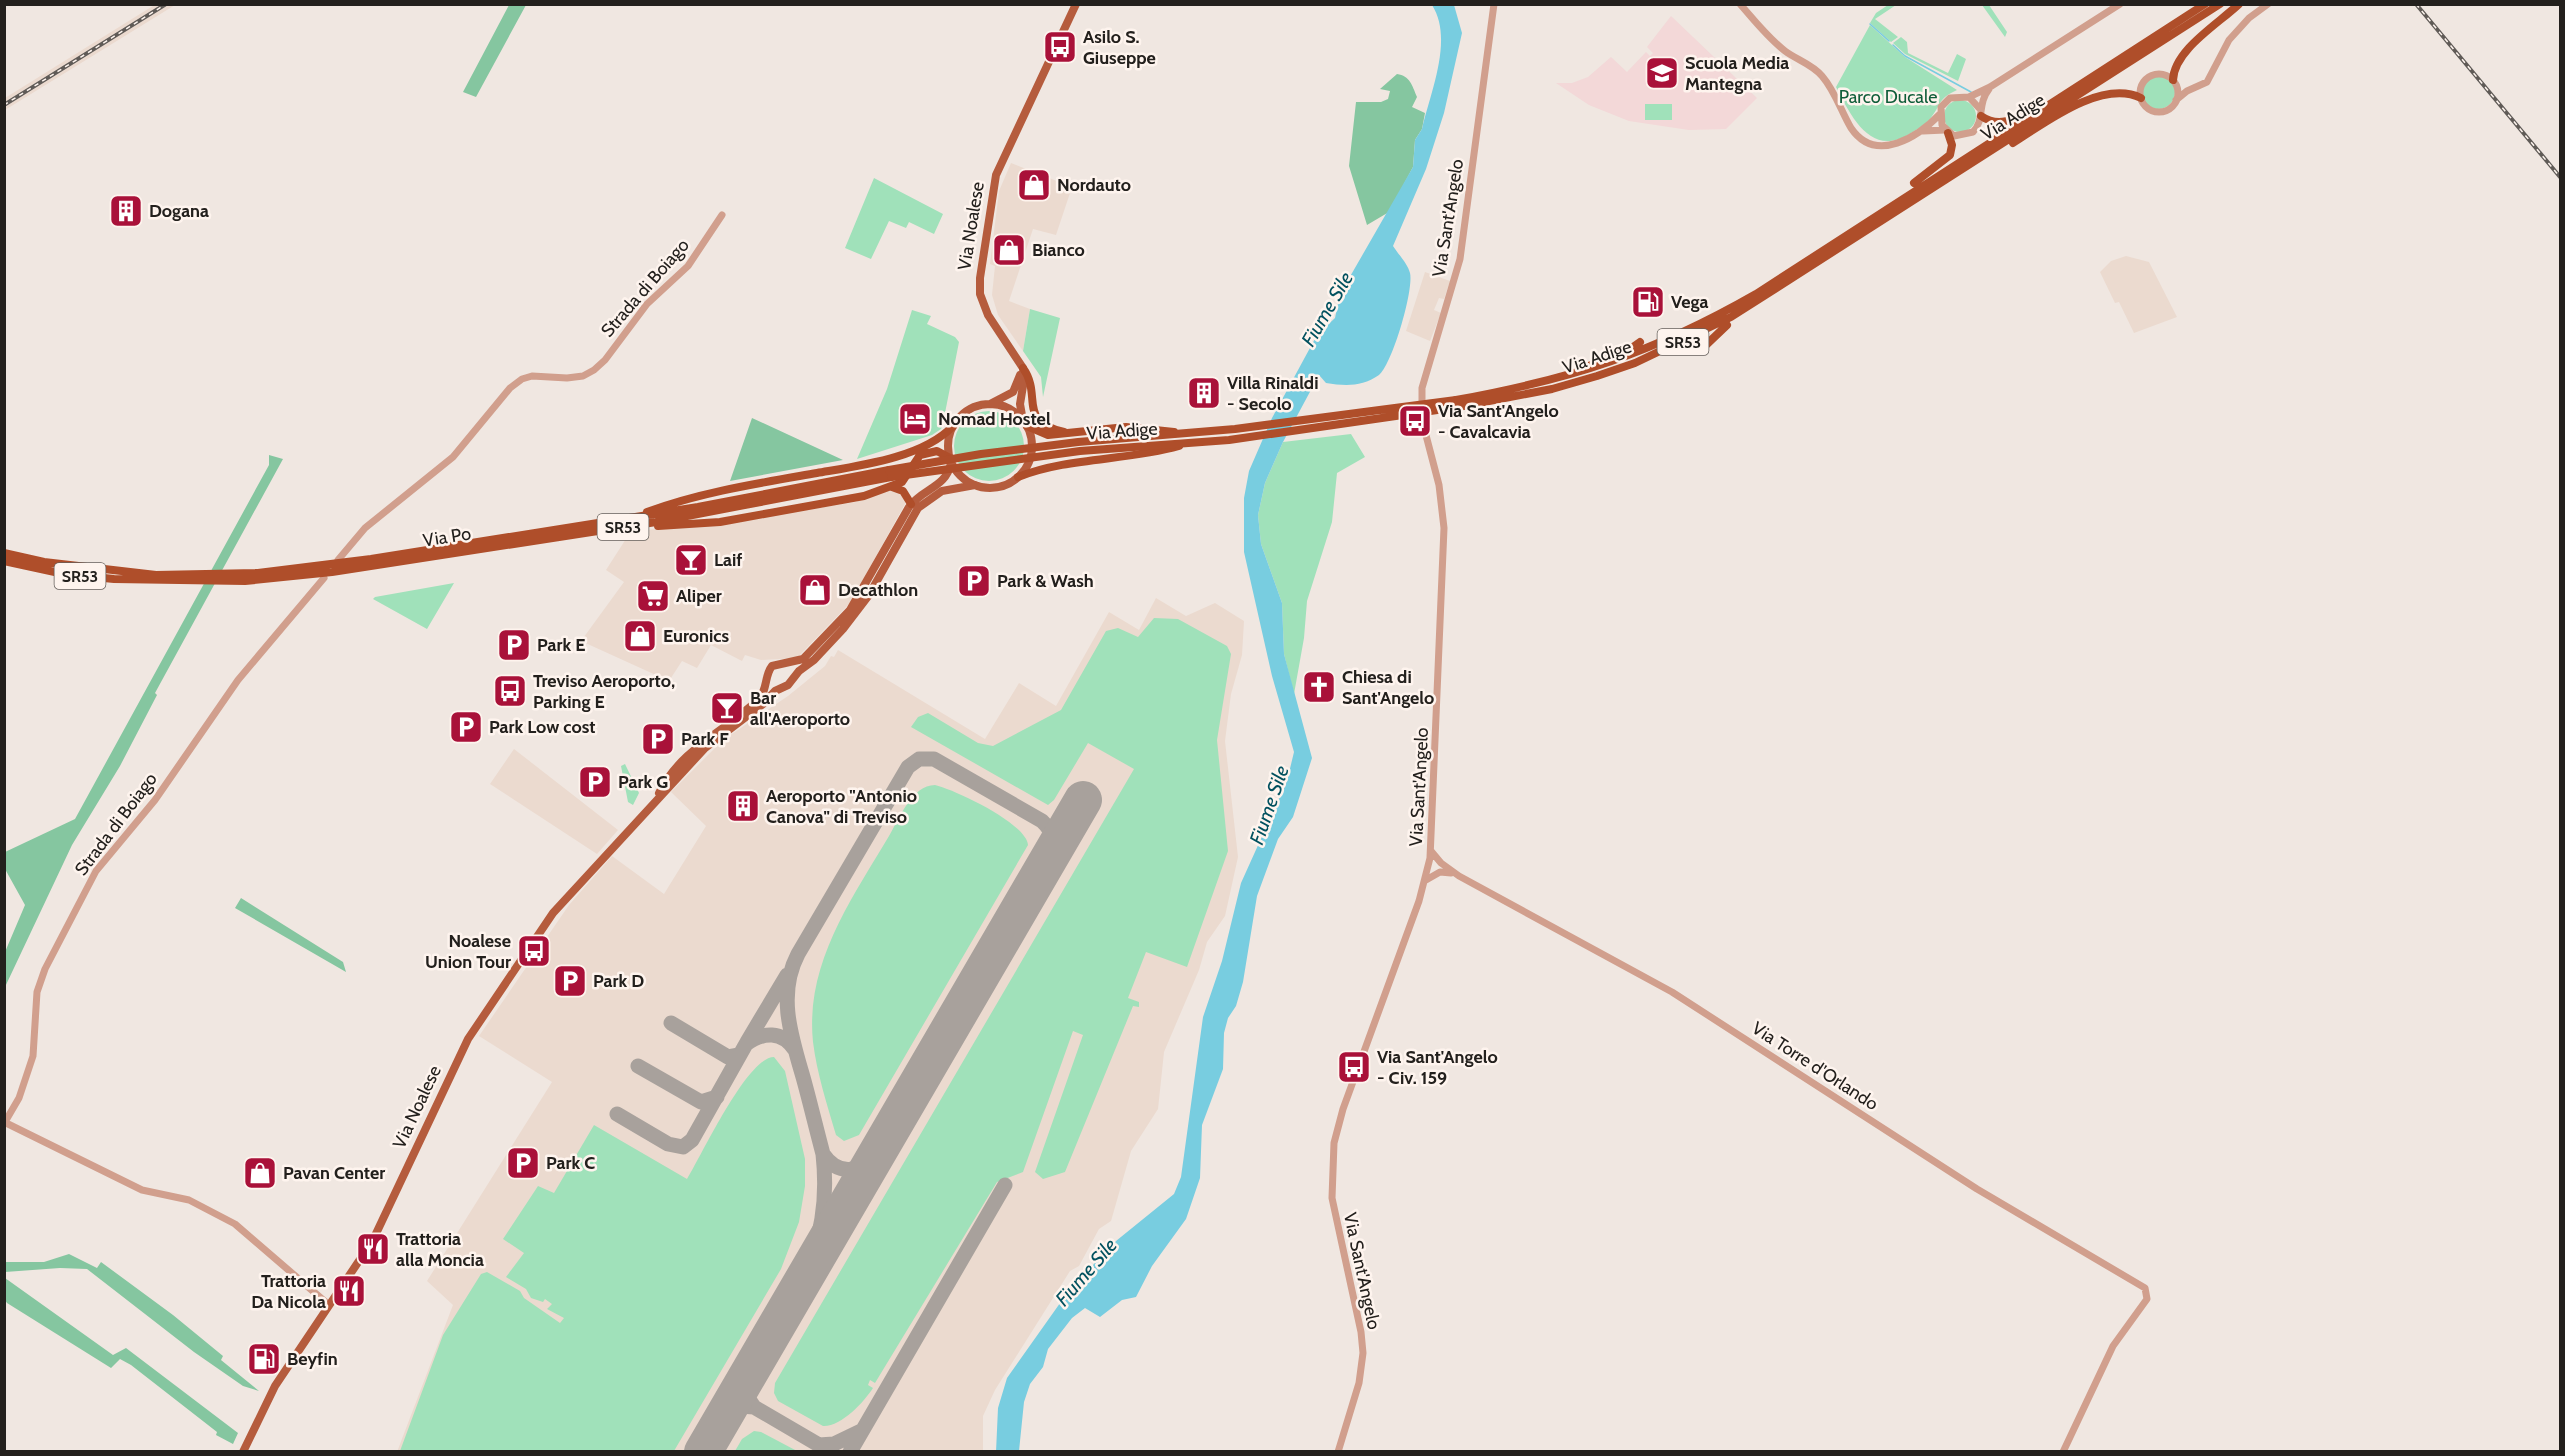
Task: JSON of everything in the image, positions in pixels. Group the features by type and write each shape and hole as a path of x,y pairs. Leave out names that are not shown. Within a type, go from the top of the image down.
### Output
{"highway":[{"name":"Via Adige","path":"1457,403 1576,374 1621,360 1709,321 1756,294 1888,206 2205,4"},
{"name":"Via Adige","path":"891,478 981,454 1078,442 1189,439 1552,389 1635,363 1688,340 1764,297 2220,4"},
{"path":"2174,81 2174,66 2181,55 2239,4"},
{"path":"1980,112 1992,123 2004,123 2082,77 2104,69"},
{"path":"1936,185 1973,168 2083,102 2124,92 2141,98"},
{"path":"1888,206 1947,159 1952,150 1947,131"},
{"path":"1706,345 1720,330 1746,313 1764,297"},
{"path":"1576,374 1594,362 1631,350 1640,342"},
{"path":"1023,368 1029,376 1031,405 1038,421 1049,428 1067,432"},
{"path":"1025,424 1048,435 1126,427 1189,439"},
{"path":"629,522 678,501 874,464 939,439 953,426"},
{"path":"1018,477 1050,466 1155,453 1189,439"},
{"path":"891,478 902,482 920,455 937,451 951,460"},
{"path":"629,522 720,522 857,498 891,478"},
{"path":"891,478 903,490 911,504"},
{"name":"Via Po","path":"4,553 44,562 156,575 258,573 737,508 891,478"},
{"name":"Via Po","path":"4,561 64,574 114,579 245,582 332,572 629,522"}],"main road":[{"name":"Via Noalese","path":"1023,368 991,322 980,294 987,225 996,175 1076,4"},
{"path":"975,485 961,477 951,460 948,442 953,426 969,410 990,404 1012,392 1020,372 984,317 980,294"},
{"path":"951,460 945,480 920,495 911,504 850,610 805,658 772,666 768,671 768,680 772,686 779,688 788,685 857,613 918,508 942,491 975,485 1000,487 1018,477 1030,458 1031,448 1020,404 1024,380 1023,368"},
{"path":"990,404 1008,409 1025,424"},
{"path":"783,664 791,672 792,679"},
{"name":"Via Noalese","path":"656,799 664,783 700,744 759,699 768,680"},
{"name":"Via Noalese","path":"243,1452 274,1386 373,1240 468,1039 556,909 656,799 710,744 763,704 779,688"}],"street":[{"name":"Via Sant'Angelo","path":"1338,1452 1359,1383 1363,1353 1332,1198 1332,1152 1343,1109 1425,881 1431,851 1444,528 1441,493 1422,420 1421,395 1426,366 1460,259 1494,4"},
{"path":"1740,4 1782,49 1819,73 1836,98 1851,128 1864,140 1877,145 1894,145 1923,130 1940,114 1950,98 1968,97 1990,87 2120,4"},
{"path":"2192,89 2162,74 2150,76 2141,85 2141,98 2145,105 2155,111 2168,110 2176,100 2207,82 2220,53 2235,32 2268,4"},
{"path":"2174,81 2177,88 2176,100"},
{"path":"1923,130 1967,135 1977,128 1981,100 1990,87"},
{"path":"1968,97 1980,112"},
{"path":"1940,114 1947,131"},
{"name":"Strada di Boiago","path":"338,560 368,525 453,457 510,388 522,379 583,376 594,370 605,360 647,304 688,266 722,215"},
{"name":"Strada di Boiago","path":"5,1122 19,1098 33,1056 37,992 42,977 96,871 155,800 238,680 324,578"},
{"name":"Via Torre d'Orlando","path":"1431,851 1442,867 1672,992 1967,1183 2136,1282 2147,1292 2142,1306 2113,1346 2063,1452"},
{"path":"1429,865 1442,867"},
{"path":"1425,881 1442,867"},
{"path":"5,1122 142,1190 189,1200 235,1224 330,1305"}],"shaded area":[{"path":"156,4 175,5 5,110 5,98"},
{"name":"Scuola Media Mantegna","path":"1671,16 1757,98 1726,129 1689,130 1629,121 1589,105 1556,83 1572,83 1588,77 1611,57 1627,72 1646,52 1650,56 1653,53 1647,47"},
{"name":"Bianco","path":"1011,163 1072,187 1056,235 1033,229 1009,301 1030,309 1023,351 998,315 992,295 995,266 990,264 999,191"},
{"path":"2126,256 2149,262 2177,317 2134,333 2119,302 2115,303 2100,272 2111,261"},
{"path":"1425,272 1450,281 1444,299 1439,298 1434,310 1441,313 1430,341 1406,331"},
{"path":"895,489 905,499 905,504 850,603 797,658 761,660 745,655 742,661 711,645 697,668 682,661 669,681 581,641 624,582 606,570 631,531 712,525 856,502 875,493"},
{"path":"1156,598 1186,616 1215,603 1244,621 1242,655 1231,694 1225,741 1238,857 1225,916 1207,942 1199,970 1164,1052 1158,1109 1131,1151 1111,1221 1099,1229 1079,1266 1070,1271 995,1390 983,1416 983,1451 397,1452 453,1305 427,1281 552,1082 479,1036 569,905 612,856 664,894 706,826 671,792 723,740 788,696 825,666 838,650 985,739 1019,683 1056,706 1109,612 1139,630"},
{"path":"514,749 618,830 597,854 490,784"}],"green space":[{"path":"509,5 526,5 476,97 463,92"},
{"path":"1888,5 1896,5 1875,19 1898,37 1891,42 1870,23 1876,13"},
{"path":"1982,5 1989,5 2007,32 2005,37"},
{"name":"Parco Ducale","path":"1870,25 1905,57 1957,90 1943,99 1926,123 1897,140 1885,141 1874,138 1864,131 1848,110 1836,87"},
{"path":"1901,37 1907,42 1908,53 1948,73 1957,54 1966,59 1958,81 1905,54 1893,43"},
{"path":"1397,74 1408,79 1414,89 1417,97 1412,107 1425,113 1422,129 1415,140 1413,167 1389,212 1367,225 1349,166 1356,102 1381,102 1388,99 1390,91 1380,89"},
{"path":"2158,75 2170,80 2175,92 2170,104 2158,109 2146,104 2141,92 2146,80"},
{"path":"1960,100 1971,105 1976,116 1971,127 1960,132 1949,127 1944,116 1949,105"},
{"path":"1645,104 1672,104 1672,120 1645,120"},
{"path":"874,178 943,214 934,234 909,222 906,228 889,221 871,259 845,248"},
{"path":"1030,309 1060,318 1043,397 1041,377 1023,351"},
{"path":"912,310 931,316 927,324 955,337 959,342 945,413 949,415 941,429 932,435 857,459 887,389"},
{"path":"989,411 1002,414 1014,421 1021,433 1024,446 1021,459 1014,471 1002,478 989,481 976,478 964,471 957,459 954,446 957,433 964,421 976,414"},
{"path":"752,418 843,460 730,481"},
{"path":"1351,434 1365,457 1337,473 1332,522 1307,601 1304,638 1294,694 1284,654 1282,603 1261,544 1258,515 1265,483 1283,442"},
{"path":"269,455 283,459 155,693 157,695 120,766 72,845 5,987 5,952 25,905 5,869 5,852 75,819 269,465"},
{"path":"454,583 427,629 373,599 375,597"},
{"path":"1154,618 1178,619 1227,646 1231,654 1217,740 1228,851 1187,967 1146,952 1128,998 1139,1002 1139,1007 1133,1006 1065,1172 1043,1179 1035,1172 1083,1035 1073,1031 1023,1172 997,1182 875,1383 870,1380 868,1385 873,1388 869,1394 844,1418 823,1426 778,1401 774,1393 775,1383 1134,769 1088,743 1054,800 1048,805 911,727 918,717 928,713 978,743 993,746 1061,710 1106,631 1118,628 1138,637"},
{"path":"625,764 639,793 633,805 628,802 621,766"},
{"path":"935,785 973,801 1004,818 1025,837 1028,845 859,1135 844,1141 836,1135 815,1054 812,1013 816,986 824,959 846,909 902,812 920,791 927,786"},
{"path":"241,898 343,962 346,972 235,908"},
{"path":"774,1057 785,1071 805,1159 805,1186 799,1222 781,1269 674,1451 400,1451 443,1335 481,1274 487,1272 520,1291 524,1298 560,1323 564,1318 547,1309 552,1304 545,1299 543,1302 531,1298 526,1289 506,1277 524,1253 503,1239 538,1186 554,1193 594,1125 687,1179 739,1089 763,1061"},
{"path":"69,1254 97,1268 101,1262 173,1315 223,1356 221,1360 259,1391 243,1386 194,1352 87,1269 60,1268 5,1272 5,1262 44,1262"},
{"path":"5,1278 113,1355 126,1348 238,1433 233,1444 216,1435 217,1432 131,1365 120,1359 111,1368 7,1303"},
{"path":"754,1431 761,1432 797,1451 735,1451 742,1439"}],"water":[{"path":"1432,5 1454,5 1462,33 1444,113 1426,169 1393,246 1410,273 1409,295 1396,343 1379,375 1366,382 1353,385 1326,383 1319,375 1283,442 1265,483 1258,515 1261,544 1282,603 1284,654 1312,758 1293,817 1278,839 1257,896 1243,982 1236,1006 1228,1018 1224,1033 1223,1069 1202,1125 1200,1178 1186,1219 1152,1266 1136,1297 1122,1300 1100,1317 1085,1308 1072,1318 1048,1349 1043,1367 1030,1384 1024,1402 1019,1451 996,1452 998,1408 1007,1378 1070,1289 1116,1241 1174,1194 1181,1177 1203,1017 1222,961 1241,883 1287,781 1294,752 1272,676 1244,552 1244,498 1249,471 1272,418 1317,335 1335,318 1340,294 1413,167 1415,140 1422,129 1441,50 1438,19"}],"waterway":[{"path":"1870,24 1889,41"},
{"path":"1893,45 1905,56 1971,92"}],"taxiway":[{"path":"823,1154 794,1046 788,1015 788,984 798,954 908,767 919,759 934,759 1042,821 1050,830 1053,840 1047,861"},
{"path":"747,1042 787,975"},
{"path":"671,1023 728,1057 739,1055"},
{"path":"617,1114 668,1144 683,1147 692,1140 746,1044 759,1037 772,1035 784,1039 795,1050"},
{"path":"638,1066 701,1102 717,1097"},
{"path":"802,1281 814,1250 822,1219 825,1187 823,1154 835,1166 849,1170 863,1166 876,1155"},
{"path":"850,1452 1005,1185"},
{"path":"744,1381 746,1395 754,1407"},
{"path":"726,1413 740,1406 754,1407 819,1445 824,1452"},
{"path":"819,1445 834,1444 861,1431"}],"runway":[{"path":"703,1452 1083,800"}],"railway":[{"path":"4,105 166,4"},
{"path":"2416,4 2560,177"}],"place":[{"name":"Asilo S. Giuseppe","path":"1060,47"},
{"name":"Scuola Media Mantegna","path":"1662,73"},
{"name":"Nordauto","path":"1034,185"},
{"name":"Dogana","path":"126,211"},
{"name":"Bianco","path":"1009,250"},
{"name":"Vega","path":"1648,302"},
{"name":"Villa Rinaldi - Secolo","path":"1204,393"},
{"name":"Nomad Hostel","path":"915,419"},
{"name":"Via Sant'Angelo - Cavalcavia","path":"1415,421"},
{"name":"Laif","path":"691,560"},
{"name":"Park & Wash","path":"974,581"},
{"name":"Decathlon","path":"815,590"},
{"name":"Aliper","path":"653,596"},
{"name":"Euronics","path":"640,636"},
{"name":"Park E","path":"514,645"},
{"name":"Chiesa di Sant'Angelo","path":"1319,687"},
{"name":"Treviso Aeroporto, Parking E","path":"510,691"},
{"name":"Bar all'Aeroporto","path":"727,708"},
{"name":"Park Low cost","path":"466,727"},
{"name":"Park F","path":"658,739"},
{"name":"Park G","path":"595,782"},
{"name":"Aeroporto \"Antonio Canova\" di Treviso","path":"743,806"},
{"name":"Noalese Union Tour","path":"534,951"},
{"name":"Park D","path":"570,981"},
{"name":"Via Sant'Angelo - Civ. 159","path":"1354,1067"},
{"name":"Park C","path":"523,1163"},
{"name":"Pavan Center","path":"260,1173"},
{"name":"Trattoria alla Moncia","path":"373,1249"},
{"name":"Trattoria Da Nicola","path":"349,1291"},
{"name":"Beyfin","path":"264,1359"}],"water label":[{"name":"Fiume Sile","path":"1327,309"},
{"name":"Fiume Sile","path":"1269,805"},
{"name":"Fiume Sile","path":"1086,1272"}]}
